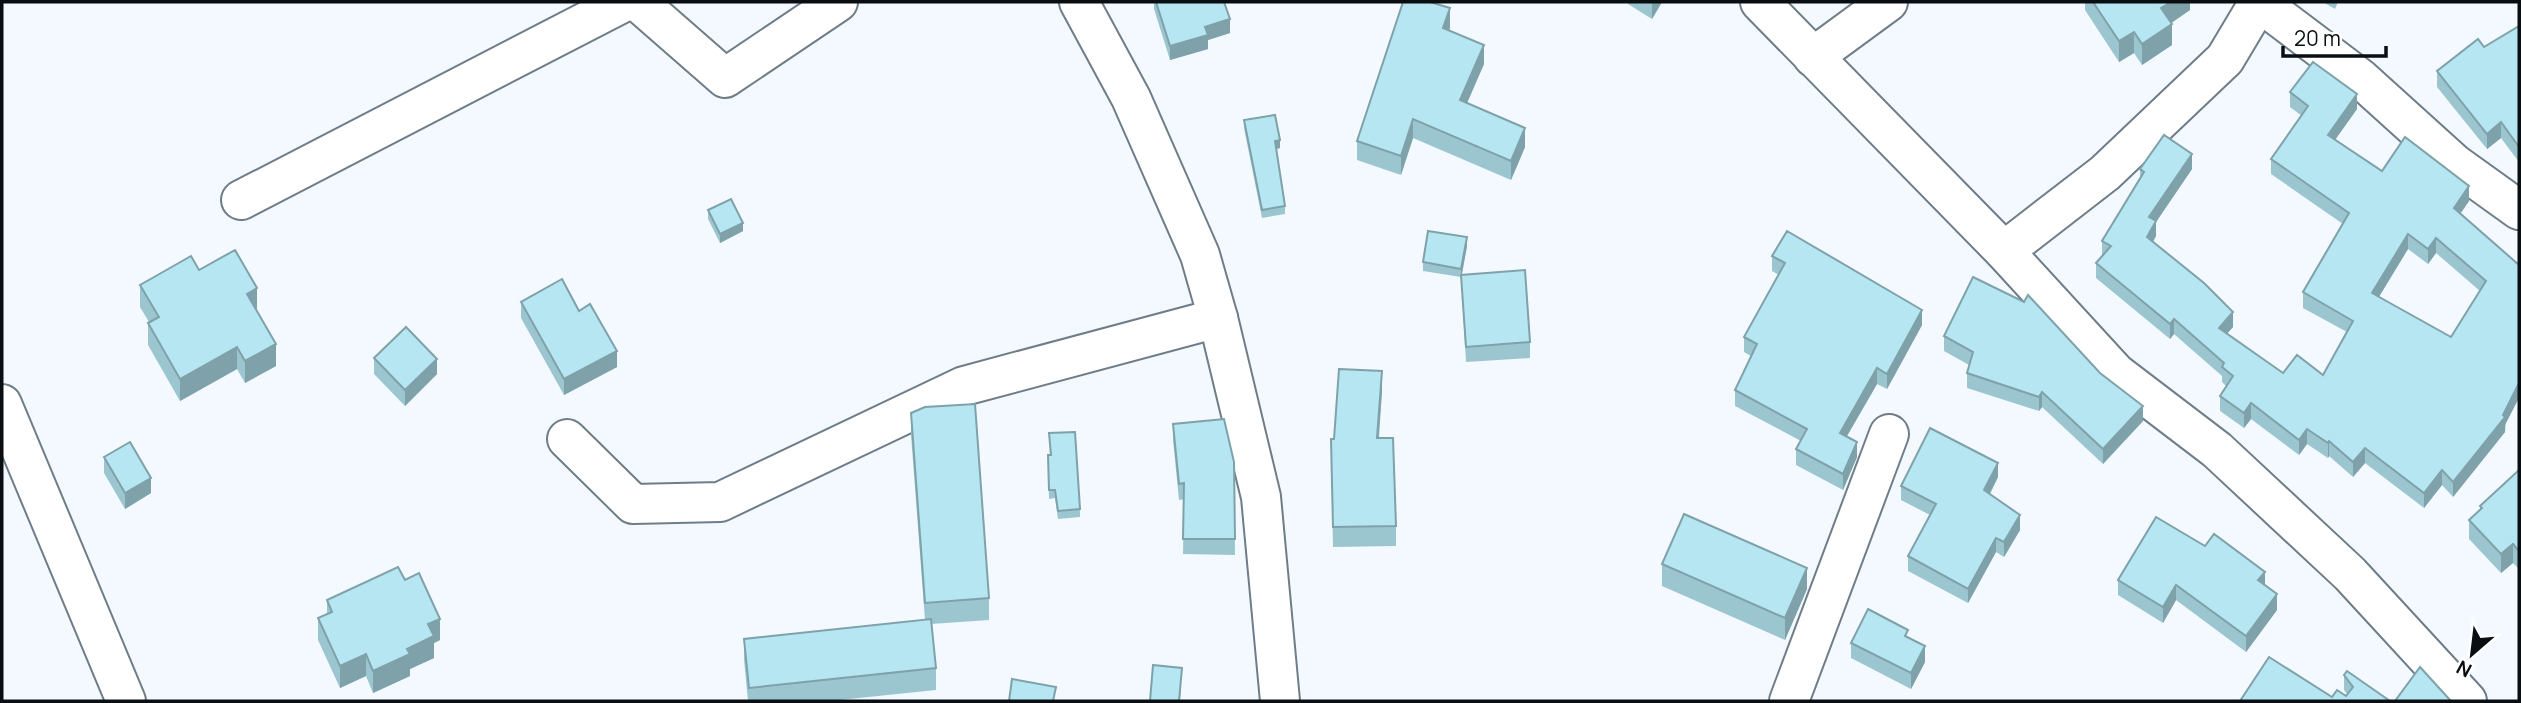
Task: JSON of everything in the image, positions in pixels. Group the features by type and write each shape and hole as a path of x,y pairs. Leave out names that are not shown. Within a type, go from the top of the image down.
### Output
{"street":[{"path":"241,200 624,2"},
{"path":"638,2 725,78 838,2"},
{"path":"1079,2 1131,97 1200,255 1261,497 1280,701"},
{"path":"1760,2 2004,251 2116,373 2217,450 2350,574 2467,701"},
{"path":"1814,57 1888,2"},
{"path":"2004,251 2105,173 2225,59 2259,2 2361,79 2455,164 2519,210"},
{"path":"567,439 634,504 720,502 964,386 1218,318"},
{"path":"2,404 126,701"},
{"path":"1789,701 1889,434"}],"building":[{"path":"1156,2 1224,2 1230,19 1205,27 1208,35 1170,46"},
{"path":"1403,2 1430,2 1450,8 1443,28 1484,45 1460,100 1525,128 1511,161 1413,119 1401,156 1357,141"},
{"path":"2093,2 2171,2 2161,8 2172,24 2142,44 2134,32 2119,41"},
{"path":"2519,26 2519,147 2501,122 2487,134 2437,71 2478,39 2484,47"},
{"path":"2313,62 2357,94 2328,135 2382,171 2405,137 2469,186 2454,208 2519,265 2519,383 2503,415 2505,417 2453,482 2442,470 2424,493 2365,448 2353,462 2329,441 2328,443 2307,429 2299,440 2251,403 2244,413 2220,396 2233,376 2222,367 2224,363 2174,319 2170,324 2096,263 2111,246 2102,241 2144,172 2140,169 2164,135 2192,154 2149,217 2156,221 2147,237 2204,283 2233,312 2219,328 2283,373 2297,355 2323,375 2353,321 2303,292 2349,213 2271,159 2308,106 2290,92","holes":["2408,234 2428,249 2436,238 2486,281 2451,337 2372,293"]},
{"path":"1275,115 1280,140 1275,141 1285,206 1262,210 1244,120"},
{"path":"731,199 743,223 720,234 708,210"},
{"path":"1428,231 1467,237 1461,269 1423,262"},
{"path":"1787,231 1922,310 1887,374 1877,368 1840,433 1857,442 1843,474 1796,449 1807,429 1735,390 1757,344 1744,337 1785,263 1772,256"},
{"path":"235,250 257,288 247,294 276,344 245,361 237,347 180,379 148,323 159,317 140,285 191,256 199,270"},
{"path":"1525,270 1530,342 1466,347 1461,275"},
{"path":"1973,277 2024,302 2028,295 2100,373 2143,406 2103,449 2042,392 2039,397 1967,373 1973,352 1944,336"},
{"path":"562,279 579,311 590,304 617,351 564,379 521,302"},
{"path":"406,327 437,359 405,390 374,358"},
{"path":"1339,369 1382,371 1377,438 1393,438 1396,526 1333,527 1331,439 1334,439"},
{"path":"975,404 989,598 925,603 911,413 925,407"},
{"path":"1224,419 1234,462 1235,539 1183,539 1184,483 1179,484 1173,424"},
{"path":"1930,428 1998,463 1984,490 2020,515 2004,542 1996,538 1968,589 1908,556 1936,504 1901,486"},
{"path":"1075,432 1080,509 1058,511 1055,490 1049,490 1049,433"},
{"path":"130,442 151,478 125,493 104,457"},
{"path":"2519,470 2519,551 2513,544 2501,554 2469,520 2482,508 2480,506"},
{"path":"1684,514 1807,568 1785,618 1662,564"},
{"path":"2156,517 2205,546 2214,534 2265,572 2258,580 2277,594 2246,636 2176,585 2163,607 2118,580"},
{"path":"398,567 405,580 419,573 440,619 428,624 434,636 407,649 410,654 373,671 366,654 340,666 318,618 332,612 327,600"},
{"path":"1868,609 1908,630 1905,636 1925,646 1911,673 1851,643"},
{"path":"931,619 936,668 749,688 744,639"},
{"path":"2269,657 2332,697 2337,690 2346,696 2353,687 2344,675 2347,671 2390,701 2240,701"},
{"path":"1153,665 1182,668 1179,701 1150,701"},
{"path":"2420,667 2451,701 2395,701"},
{"path":"1012,679 1056,687 1053,701 1009,701"}]}
